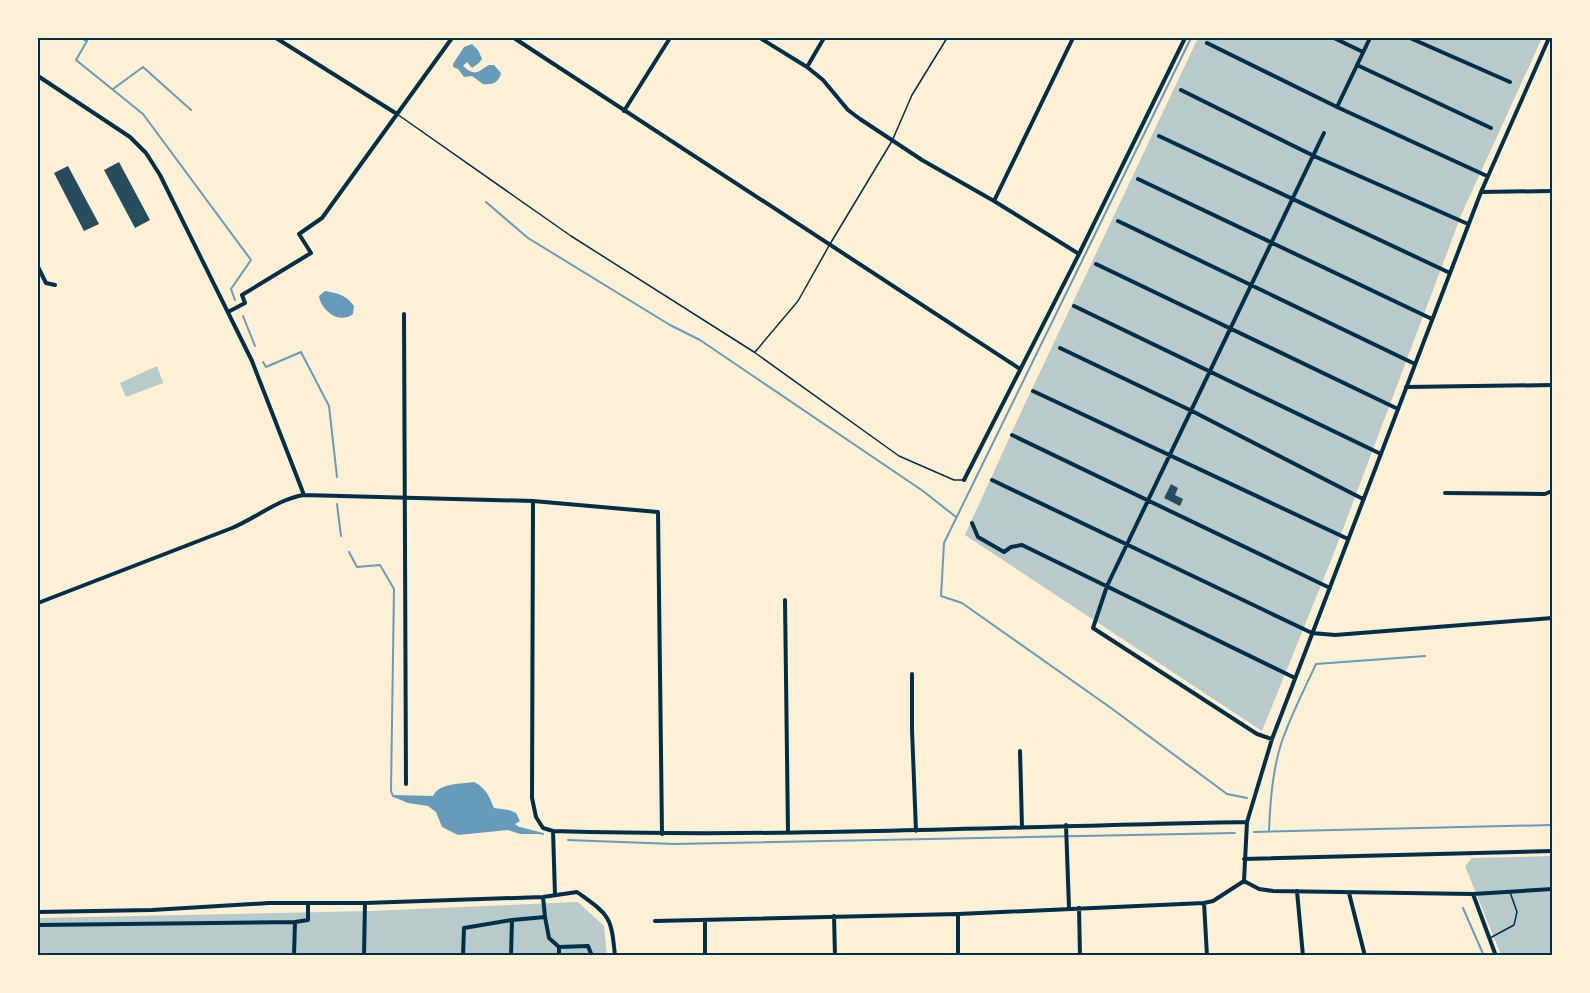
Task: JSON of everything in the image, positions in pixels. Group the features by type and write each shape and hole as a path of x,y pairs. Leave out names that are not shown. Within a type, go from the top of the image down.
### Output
{"street":[{"path":"276,38 397,114"},
{"path":"228,312 246,303 242,294 311,253 299,234 322,218 452,38"},
{"path":"514,38 1020,369"},
{"path":"624,111 670,38"},
{"path":"760,38 823,80 848,110 892,141 1079,254"},
{"path":"807,68 824,38"},
{"path":"994,201 1073,38"},
{"path":"964,480 1185,38"},
{"path":"1334,38 1363,52"},
{"path":"1337,107 1370,38"},
{"path":"1410,38 1510,82"},
{"path":"1244,881 1247,822 1272,739 1468,224 1549,38"},
{"path":"1207,43 1337,107 1487,176"},
{"path":"1357,65 1491,128"},
{"path":"38,76 130,137 146,153 160,175 264,388 304,495"},
{"path":"1180,90 1314,156 1468,224"},
{"path":"1272,739 1257,734 1093,628 1107,586 1127,543 1324,133"},
{"path":"1159,136 1450,273"},
{"path":"1138,179 1432,319"},
{"path":"1481,192 1552,191"},
{"path":"1118,221 1415,364"},
{"path":"1096,264 1398,409"},
{"path":"38,267 46,283 55,285"},
{"path":"1074,306 1381,454"},
{"path":"404,314 406,784"},
{"path":"1060,348 1192,411 1363,499"},
{"path":"1406,387 1552,385"},
{"path":"1034,392 1348,539"},
{"path":"1012,435 1330,588"},
{"path":"992,480 1312,633 1335,635 1552,618"},
{"path":"1445,493 1537,494 1552,491"},
{"path":"38,603 232,528 253,519 289,498 304,495 533,501 658,513 662,834"},
{"path":"533,501 532,798 536,817 543,828 553,831 662,834 916,831 1066,825 1247,822"},
{"path":"972,524 978,537 1004,552 1011,547 1022,545 1295,678"},
{"path":"785,600 788,832"},
{"path":"912,674 916,831"},
{"path":"1020,751 1022,827"},
{"path":"1066,825 1069,908"},
{"path":"553,831 555,895"},
{"path":"1244,859 1552,851"},
{"path":"1244,881 1266,890 1349,893 1473,894 1552,890"},
{"path":"655,921 958,914 1204,903 1213,901 1244,881"},
{"path":"1297,891 1303,956"},
{"path":"38,912 152,910 269,903 364,903 543,897 577,892 603,910 610,921 615,956"},
{"path":"1349,893 1365,956"},
{"path":"1473,894 1496,956"},
{"path":"543,897 549,938 559,947 588,946 592,956"},
{"path":"38,925 295,922 308,920 308,903"},
{"path":"364,903 364,956"},
{"path":"1204,903 1207,956"},
{"path":"1079,908 1080,956"},
{"path":"958,914 958,956"},
{"path":"834,916 835,956"},
{"path":"463,956 464,928 512,920 545,918"},
{"path":"511,956 512,920"},
{"path":"705,920 705,956"},
{"path":"294,956 295,922"},
{"path":"559,947 559,956"}],"lane":[{"path":"754,352 798,302 892,141 912,95 947,38"},
{"path":"397,114 571,236 754,352 899,456 954,480 964,480"},
{"path":"1490,938 1514,925 1517,912 1510,891"}],"shaded area":[{"path":"1198,38 1542,38 1462,213 1332,558 1262,731 965,535"},
{"path":"157,366 163,383 126,397 120,383"},
{"path":"1552,856 1552,955 1501,955 1465,866 1472,858"},
{"path":"578,902 604,926 607,955 38,955 38,918 370,911"}],"water":[{"path":"472,44 482,59 472,68 467,62 463,66 474,72 494,65 501,73 495,83 483,84 472,76 464,77 458,69 453,67 464,47"},
{"path":"325,291 348,299 354,306 353,314 342,318 327,311 319,296"},
{"path":"474,782 489,796 494,808 516,813 520,821 515,824 528,831 543,834 520,834 508,830 458,835 442,827 436,812 428,806 408,803 394,795 433,796 445,786"}],"building":[{"path":"119,162 150,220 135,228 104,170"},
{"path":"68,166 99,224 84,231 54,173"},
{"path":"1171,484 1178,488 1175,495 1183,499 1180,506 1164,498"}],"waterway":[{"path":"81,38 87,41 76,60 143,114 251,260 231,289 235,300"},
{"path":"1191,38 944,543 941,596 962,603 1111,708 1227,794 1247,798"},
{"path":"113,89 143,67 191,110"},
{"path":"486,202 528,238 670,325 700,340 923,491 956,517"},
{"path":"243,316 255,346"},
{"path":"263,362 266,367 301,352 329,406 337,477"},
{"path":"337,504 341,536"},
{"path":"349,552 357,567 380,565 394,589 391,791 396,797"},
{"path":"1269,831 1275,765 1289,724 1316,664 1425,656"},
{"path":"1254,832 1552,825"},
{"path":"520,828 543,834"},
{"path":"568,840 674,844 1235,833"},
{"path":"1463,908 1484,956"}]}
